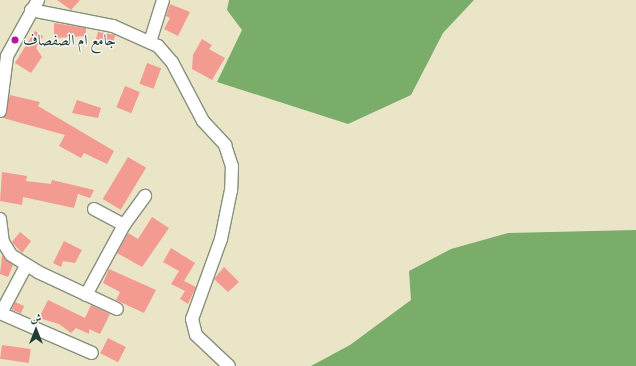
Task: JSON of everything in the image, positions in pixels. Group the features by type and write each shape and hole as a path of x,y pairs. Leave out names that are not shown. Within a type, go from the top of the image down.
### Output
{"street":[{"path":"0,111 3,57 30,10 38,0"},
{"path":"150,42 163,0"},
{"path":"30,10 113,26 150,42 167,54 203,121 225,145 232,166 232,190 221,239 192,319 196,335 229,366"},
{"path":"86,295 124,225 145,196"},
{"path":"94,209 124,225"},
{"path":"0,219 6,249 26,266 117,309"},
{"path":"26,266 1,313 92,353"}],"green space":[{"path":"229,0 474,0 443,33 411,95 348,124 217,82 242,30 227,10"},
{"path":"636,230 636,366 311,366 350,345 411,300 409,271 451,249 508,233"}],"building":[{"path":"57,0 80,0 71,10"},
{"path":"170,4 190,12 178,36 164,29 170,18 166,16"},
{"path":"54,23 86,28 86,36 54,38"},
{"path":"35,31 43,36 36,48 42,57 31,73 15,63"},
{"path":"98,32 115,35 113,44 96,39"},
{"path":"202,39 212,45 209,49 225,58 212,80 192,69 193,55"},
{"path":"147,63 161,68 154,89 139,84"},
{"path":"125,86 140,92 131,113 116,107"},
{"path":"10,95 40,102 38,106 114,151 107,164 84,153 81,158 59,146 65,135 3,118"},
{"path":"77,100 101,108 98,118 72,113"},
{"path":"128,157 146,168 121,210 103,199"},
{"path":"2,172 27,176 26,181 51,184 52,180 94,190 90,198 78,194 74,208 23,197 22,205 0,201"},
{"path":"152,217 169,228 142,267 117,253 128,233 138,239"},
{"path":"20,232 31,241 22,253 12,242"},
{"path":"64,241 82,250 75,263 63,261 61,267 53,263"},
{"path":"171,248 195,263 184,281 196,287 188,304 180,299 185,291 171,284 179,271 163,262"},
{"path":"2,255 13,265 8,277 0,274"},
{"path":"224,267 239,282 228,292 214,279"},
{"path":"109,269 156,290 144,313 116,300 120,292 103,283"},
{"path":"48,300 85,318 91,305 110,314 100,334 89,329 89,334 76,328 71,333 59,324 39,318"},
{"path":"15,302 24,306 21,313 12,309"},
{"path":"108,338 126,347 118,362 100,353"},
{"path":"2,345 31,349 29,363 0,359"}],"place":[{"name":"جامع ام الصفصاف","path":"15,40"}]}
